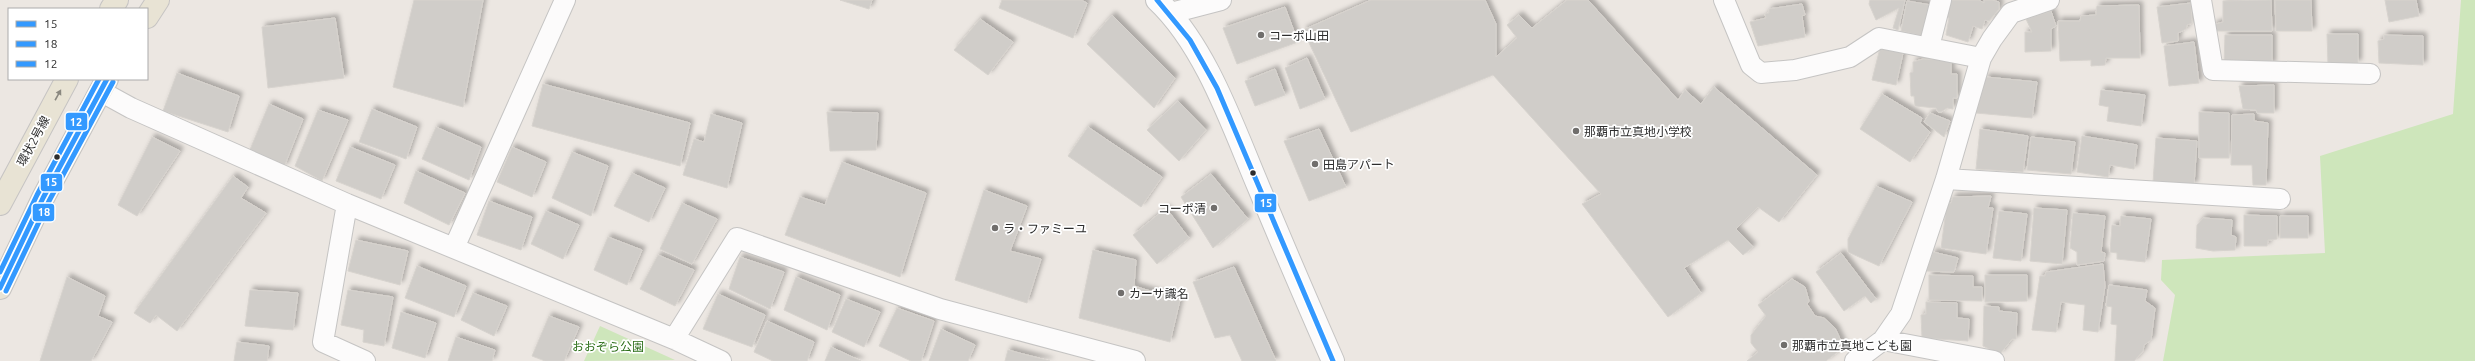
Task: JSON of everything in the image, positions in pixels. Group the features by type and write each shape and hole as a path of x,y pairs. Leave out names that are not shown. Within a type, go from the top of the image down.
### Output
{"main road":[{"path":"148,15 158,0"},
{"name":"環状2号線","path":"0,204 66,80"},
{"path":"0,288 43,198 103,85"}],"street":[{"path":"454,248 565,0"},
{"path":"1221,0 1164,7 1199,56 1228,114 1333,361"},
{"path":"1724,0 1751,65 1761,73 1795,70 1850,57 1878,38 1981,58"},
{"path":"1929,47 1941,0"},
{"path":"1855,361 1883,340 1901,314 1946,179 1981,58 1992,39 2011,14 2049,0"},
{"path":"2201,0 2213,70 2370,74"},
{"path":"103,85 131,108 347,204 674,339 721,361"},
{"path":"1946,179 2280,199"},
{"path":"347,204 323,342 365,361"},
{"path":"674,339 737,238 940,308 1135,361"},
{"path":"1883,340 1994,361"}],"green space":[{"path":"2461,0 2475,0 2475,361 2163,361 2175,295 2161,280 2162,260 2325,253 2320,156 2453,114"},
{"name":"おおぞら公園","path":"600,326 675,360 584,361"}],"building":[{"path":"414,0 483,0 463,107 393,87"},
{"path":"840,0 872,0 869,9"},
{"path":"1002,0 1081,0 1087,3 1073,38 999,8"},
{"path":"1371,0 1485,0 1496,24 1496,57 1517,38 1507,25 1519,15 1532,28 1567,0 1588,0 1678,100 1685,90 1701,104 1714,87 1817,175 1779,222 1758,207 1736,229 1753,247 1743,255 1728,240 1684,268 1701,293 1668,317 1582,204 1601,194 1493,75 1351,132 1303,30"},
{"path":"1870,0 1905,0 1898,30 1893,28 1899,8 1876,20 1869,4"},
{"path":"1950,0 1979,0 1984,3 1984,0 1992,0 1999,2 1999,9 1989,21 1985,20 1982,29 1973,26 1968,42 1946,35 1949,18 1945,17"},
{"path":"2271,0 2272,31 2215,31 2213,25 2223,22 2223,1"},
{"path":"2275,0 2311,0 2312,31 2276,31"},
{"path":"2385,0 2416,0 2419,16 2389,22"},
{"path":"1907,1 1931,5 1923,36 1901,31"},
{"path":"2191,3 2192,23 2187,25 2186,29 2178,33 2178,41 2162,43 2157,7"},
{"path":"1802,4 1805,15 1802,16 1805,37 1758,46 1750,22 1766,18 1765,14 1769,13 1769,9"},
{"path":"2139,5 2140,58 2106,58 2105,65 2091,66 2091,60 2060,61 2058,21 2080,21 2081,16 2096,15 2097,6"},
{"name":"コーポ山田","path":"1285,7 1298,42 1237,64 1223,28"},
{"path":"2051,11 2056,26 2051,29 2051,51 2025,52 2025,32 2032,32 2026,19"},
{"path":"1112,15 1175,78 1154,108 1087,44"},
{"path":"335,18 344,78 268,88 262,27"},
{"path":"980,19 1013,42 988,75 954,50"},
{"path":"2327,34 2358,34 2358,63 2328,65"},
{"path":"2225,35 2272,35 2272,65 2224,64"},
{"path":"2384,35 2423,36 2423,65 2379,63 2378,41 2384,39"},
{"path":"2194,42 2199,83 2169,86 2164,46"},
{"path":"1880,48 1903,53 1896,85 1872,80"},
{"path":"1307,58 1325,99 1300,109 1285,68"},
{"path":"1923,59 1951,60 1951,74 1957,74 1957,98 1953,98 1953,109 1947,108 1941,112 1938,112 1936,108 1915,106 1914,96 1911,96 1910,73 1913,72 1913,62"},
{"path":"1275,69 1285,95 1255,106 1245,81"},
{"path":"177,73 239,96 228,132 163,111"},
{"path":"1986,77 2037,82 2032,118 1976,113"},
{"path":"543,84 690,123 680,166 532,126"},
{"path":"2274,85 2274,113 2257,113 2256,110 2243,109 2239,86"},
{"path":"2101,90 2145,95 2141,126 2107,121 2109,107 2099,105"},
{"path":"1882,94 1922,118 1920,123 1930,132 1910,162 1860,129"},
{"path":"1178,101 1206,130 1179,161 1147,130"},
{"path":"269,104 303,119 284,167 249,152"},
{"path":"372,109 417,127 406,159 359,142"},
{"path":"318,110 348,120 322,181 295,166"},
{"path":"827,112 878,113 876,150 830,151"},
{"path":"2199,112 2229,113 2229,158 2199,158"},
{"path":"1930,113 1950,121 1944,137 1924,122"},
{"path":"711,114 742,123 727,188 683,175 694,139 704,142"},
{"path":"2254,114 2254,121 2268,123 2266,185 2253,185 2252,165 2231,165 2232,115"},
{"path":"436,127 481,147 469,180 422,159"},
{"path":"1088,127 1162,177 1141,207 1068,156"},
{"name":"田島アパート","path":"1319,129 1346,187 1309,201 1284,141"},
{"path":"1980,129 2028,136 2023,172 1976,169"},
{"path":"2082,136 2137,145 2134,169 2110,165 2108,177 2077,172"},
{"path":"152,137 180,151 137,216 118,205"},
{"path":"2031,137 2075,142 2071,174 2027,170"},
{"path":"2156,138 2197,141 2194,185 2153,182"},
{"path":"350,147 395,165 381,199 336,181"},
{"path":"512,147 546,162 532,197 497,182"},
{"path":"572,152 608,166 591,216 552,198"},
{"path":"842,162 926,193 900,277 785,235 800,197 825,205"},
{"path":"416,171 465,193 449,225 404,203"},
{"path":"632,173 665,188 649,222 614,206"},
{"name":"コーポ清","path":"1211,174 1248,219 1213,248 1181,197"},
{"path":"233,176 248,187 241,198 266,213 177,331 156,315 150,323 134,313"},
{"path":"1876,186 1912,202 1879,266 1848,252 1848,239"},
{"name":"ラ・ファミーユ","path":"984,190 1027,206 1010,251 1041,259 1027,303 955,280"},
{"path":"1991,196 1988,208 1993,208 1986,254 1941,248 1947,203 1951,203 1953,197"},
{"path":"489,201 532,217 521,250 477,235"},
{"path":"682,203 717,219 692,264 660,249"},
{"path":"1166,208 1189,238 1157,264 1133,235"},
{"path":"2034,208 2067,210 2062,264 2030,261"},
{"path":"546,211 579,225 563,259 531,244"},
{"path":"1999,211 2027,214 2021,261 1993,258"},
{"path":"2073,213 2105,216 2101,252 2105,253 2104,261 2077,265 2077,252 2070,248"},
{"path":"2244,215 2277,216 2277,239 2268,240 2267,246 2244,246"},
{"path":"2121,216 2151,219 2145,262 2117,259 2117,253 2110,252 2112,225 2120,226"},
{"path":"2280,216 2308,216 2308,238 2280,238"},
{"path":"2203,218 2232,220 2231,235 2236,237 2235,250 2213,251 2196,248 2197,225"},
{"path":"608,237 642,250 627,285 594,270"},
{"path":"356,240 408,251 400,285 348,271"},
{"name":"カーサ識名","path":"1093,250 1136,260 1134,286 1180,300 1170,342 1079,318"},
{"path":"1933,252 1958,258 1954,272 1926,271"},
{"path":"1841,253 1876,299 1871,303 1865,296 1844,311 1816,272"},
{"path":"658,255 694,270 675,306 640,289"},
{"path":"740,257 784,272 770,309 729,289"},
{"path":"2103,264 2105,286 2098,332 2083,330 2085,305 2061,302 2056,332 2032,330 2040,276 2045,276 2046,272"},
{"path":"417,266 466,286 454,317 405,298"},
{"path":"1234,267 1276,361 1242,361 1230,335 1215,338 1193,282"},
{"path":"1929,275 1973,276 1973,287 1982,287 1982,301 1929,300"},
{"path":"1985,275 2027,275 2027,301 1985,302"},
{"path":"67,277 105,296 98,316 112,322 91,361 40,361"},
{"path":"796,277 840,295 827,330 784,310"},
{"path":"1792,279 1805,287 1809,301 1807,304 1815,316 1824,318 1835,328 1844,347 1826,361 1747,361 1758,352 1751,343 1751,335 1766,316 1758,305"},
{"path":"2109,285 2147,290 2145,301 2155,308 2151,340 2144,345 2143,351 2134,361 2115,361 2117,325 2111,324 2112,307 2106,306"},
{"path":"250,290 298,293 293,330 245,326"},
{"path":"348,290 393,297 384,346 363,342 364,330 341,325"},
{"path":"473,293 507,306 494,336 461,320"},
{"path":"718,294 765,315 752,347 703,329"},
{"path":"846,299 880,312 864,347 832,332"},
{"path":"1926,302 1957,303 1957,318 1969,319 1968,341 1922,338 1921,315 1926,314"},
{"path":"1984,306 1999,307 1999,311 2017,313 2016,339 2012,339 2000,354 1983,346"},
{"path":"897,308 934,321 921,361 911,361 879,346"},
{"path":"401,312 436,323 425,358 392,348"},
{"path":"549,316 579,327 564,361 545,361 532,356"},
{"path":"767,321 814,342 807,361 773,361 754,352"},
{"path":"941,329 975,345 968,361 929,361"},
{"path":"456,337 495,350 492,361 448,361"},
{"path":"237,342 269,346 267,361 234,361"},
{"path":"831,347 861,361 825,361"},
{"path":"1008,350 1050,361 1005,361"}],"transit line":[{"name":"15","path":"1157,0 1190,40 1217,88 1333,361"},
{"name":"12","path":"0,272 37,195 98,80"},
{"name":"15","path":"0,288 43,198 106,80"},
{"name":"18","path":"6,291 49,201 113,82"}],"place":[{"name":"コーポ山田","path":"1261,35"},
{"name":"那覇市立真地小学校","path":"1576,131"},
{"name":"田島アパート","path":"1315,164"},
{"name":"コーポ清","path":"1214,208"},
{"name":"ラ・ファミーユ","path":"995,228"},
{"name":"カーサ識名","path":"1121,293"},
{"name":"那覇市立真地こども園","path":"1784,345"}]}
